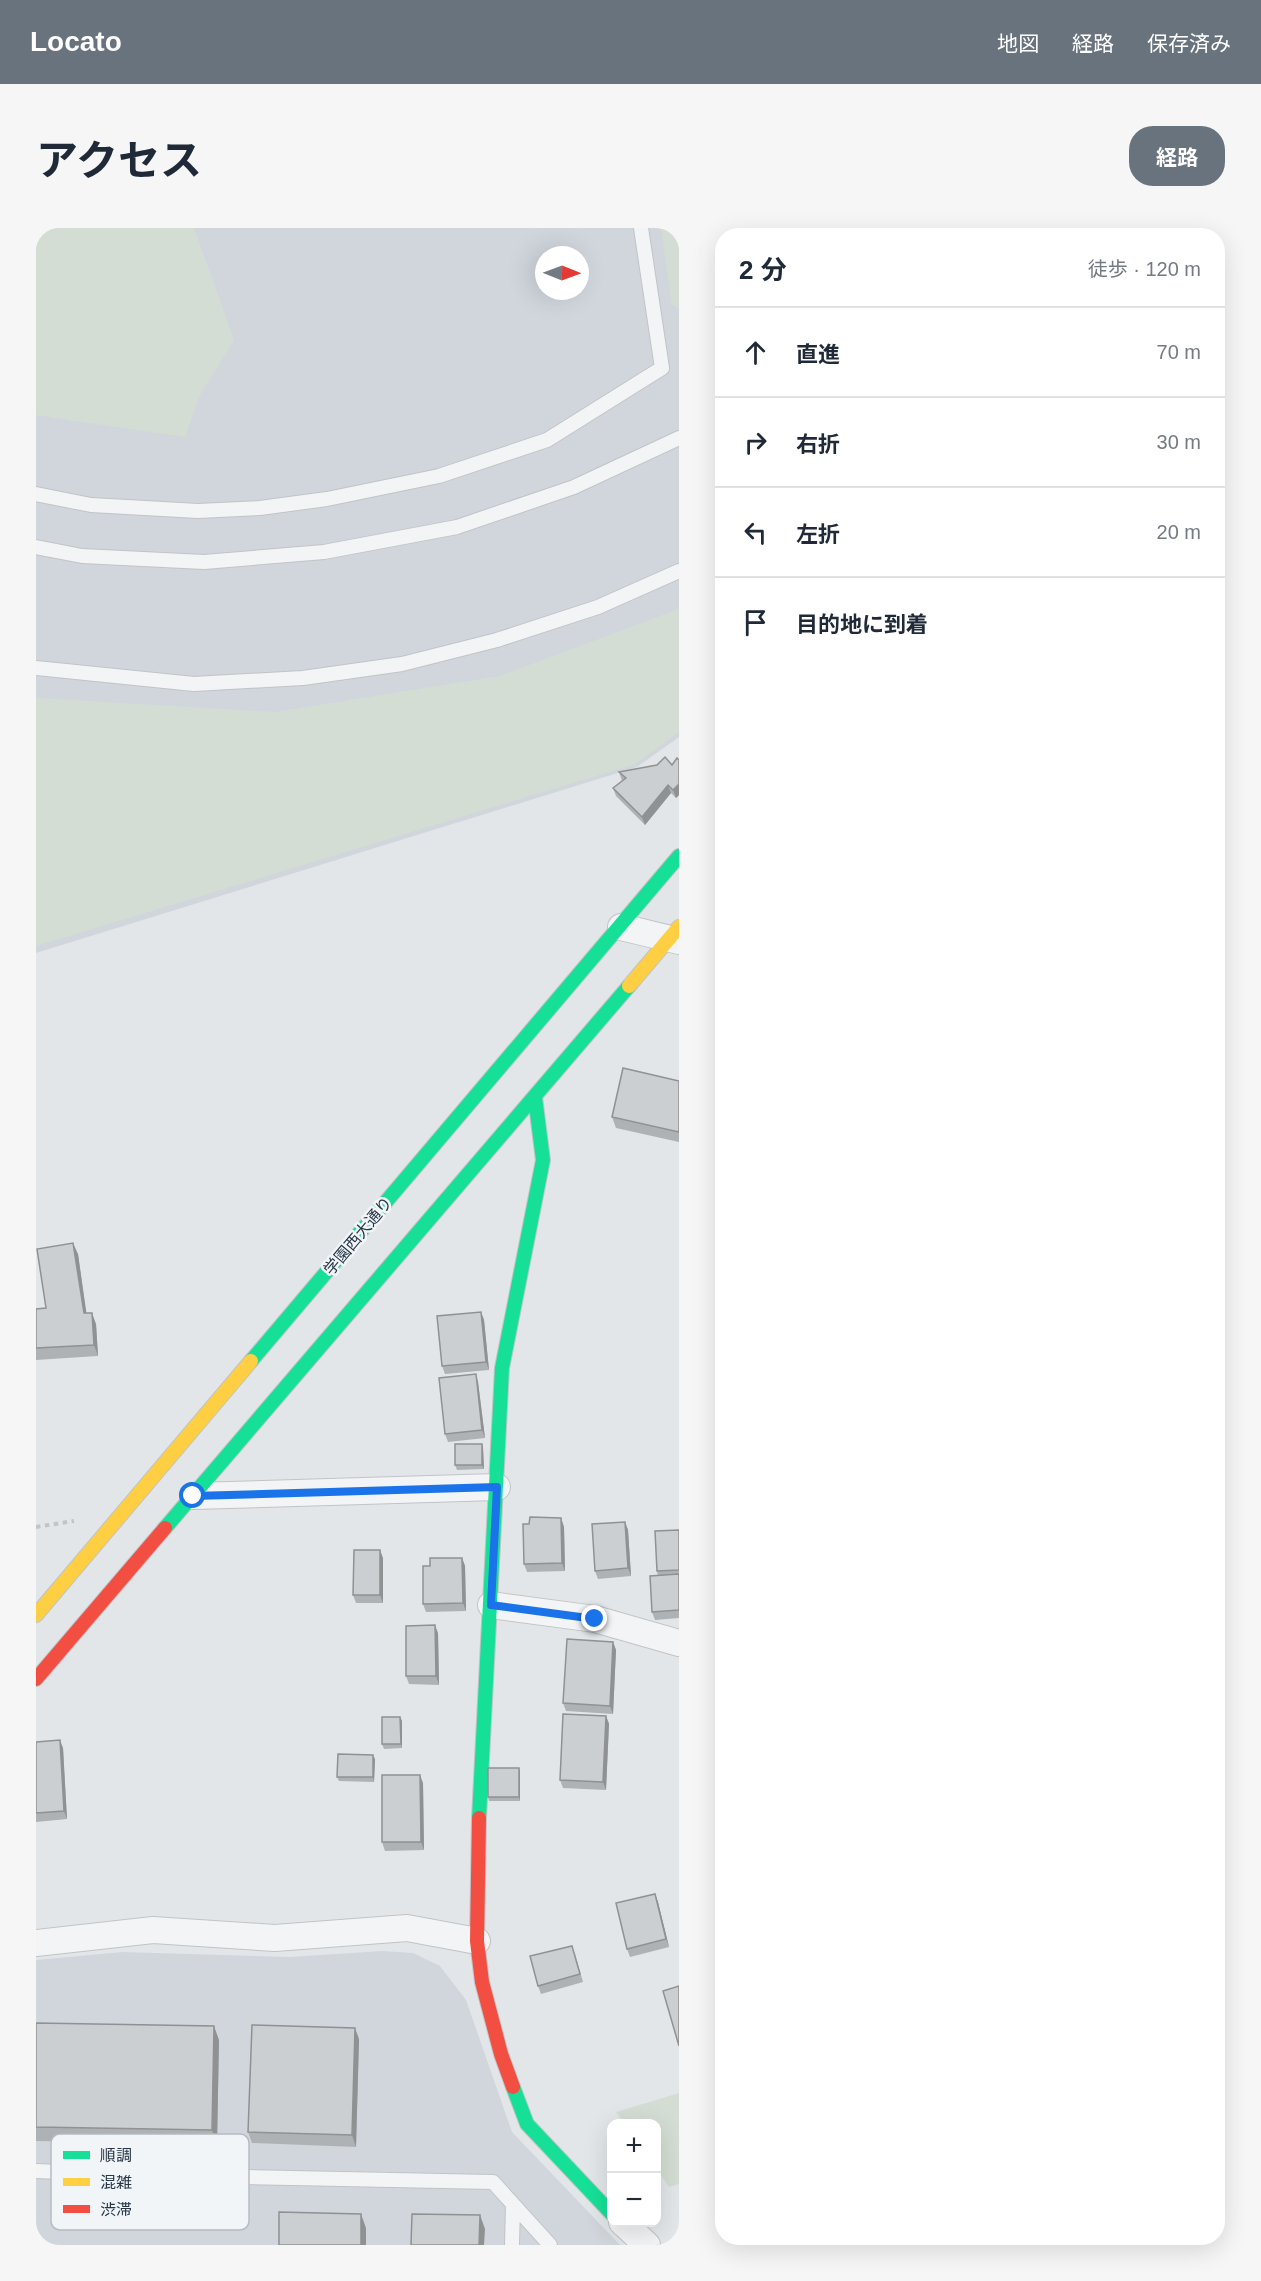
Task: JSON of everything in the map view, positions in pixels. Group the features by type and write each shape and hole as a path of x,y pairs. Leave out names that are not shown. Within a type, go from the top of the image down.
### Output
{"main road":[{"name":"学園西大通り","path":"36,1615 679,856"},
{"path":"36,1679 676,936"},
{"path":"535,1097 543,1160 502,1368 479,1819 477,1941 482,1982 501,2054 527,2124 607,2209"}],"street":[{"path":"621,927 676,936"},
{"path":"193,1496 497,1487"},
{"path":"491,1605 595,1619 679,1643"},
{"path":"36,1943 153,1930 275,1938 407,1928 477,1941"},
{"path":"627,2227 647,2245"}],"lane":[{"path":"36,494 91,506 198,511 260,508 327,500 440,476 547,440 662,368 641,228"},
{"path":"36,547 82,556 204,562 324,552 457,527 574,487 679,438"},
{"path":"36,668 194,684 303,678 402,664 496,640 598,607 679,571"},
{"path":"36,2171 51,2172"},
{"path":"249,2177 493,2182 550,2245"},
{"path":"512,2245 513,2205"}],"shaded area":[{"path":"36,228 679,228 679,737 637,767 36,953"},
{"path":"36,228 194,228 234,340 200,395 185,437 36,415"},
{"path":"661,228 679,228 679,308 672,305"},
{"path":"679,609 679,732 635,764 36,946 36,698 275,712 500,676"},
{"path":"382,1951 413,1953 440,1966 466,2000 512,2132 620,2245 36,2245 36,1960 123,1952 290,1957"},
{"path":"679,2093 679,2184 669,2187 661,2175 661,2119 621,2119 616,2112"}],"building":[{"path":"665,757 672,765 677,758 679,760 679,784 673,790 668,785 642,817 613,788 626,778 619,772 657,765"},
{"path":"623,1068 679,1081 679,1132 612,1117"},
{"path":"73,1243 84,1313 92,1313 94,1345 36,1348 36,1309 46,1308 37,1249"},
{"path":"481,1312 486,1362 442,1366 437,1316"},
{"path":"476,1374 482,1430 445,1434 439,1378"},
{"path":"455,1444 482,1444 482,1465 455,1465"},
{"path":"530,1517 561,1518 562,1563 524,1564 523,1524 529,1524"},
{"path":"625,1522 628,1568 595,1571 592,1524"},
{"path":"679,1530 679,1570 657,1571 655,1531"},
{"path":"354,1550 380,1550 380,1595 353,1595"},
{"path":"430,1558 462,1558 463,1603 423,1604 423,1566 430,1566"},
{"path":"679,1574 679,1610 652,1612 650,1576"},
{"path":"435,1625 436,1676 406,1676 406,1626"},
{"path":"567,1639 613,1642 610,1706 563,1703"},
{"path":"563,1714 606,1716 603,1782 560,1780"},
{"path":"382,1717 400,1717 401,1744 382,1744"},
{"path":"60,1740 64,1811 36,1813 36,1742"},
{"path":"338,1754 373,1755 373,1777 337,1777"},
{"path":"488,1768 519,1768 519,1797 488,1797"},
{"path":"382,1775 420,1775 421,1842 382,1842"},
{"path":"655,1894 666,1939 627,1949 616,1903"},
{"path":"572,1946 580,1974 538,1986 530,1956"},
{"path":"679,1986 679,2046 663,1991"},
{"path":"36,2023 214,2026 212,2130 36,2127"},
{"path":"252,2025 355,2028 352,2135 248,2132"},
{"path":"279,2212 361,2214 361,2245 279,2245"},
{"path":"412,2214 480,2215 479,2245 411,2245"}],"traffic: fast":[{"path":"251,1361 679,856"},
{"path":"165,1528 629,986"},
{"path":"479,1818 502,1368 543,1160 535,1097"},
{"path":"513,2087 527,2124 607,2209"}],"traffic: slow":[{"path":"629,986 679,927"},
{"path":"36,1615 251,1361"}],"traffic: jam":[{"path":"36,1679 165,1528"},
{"path":"479,1818 477,1941 482,1982 501,2054 513,2087"}],"route":[{"path":"193,1496 497,1487 491,1605 595,1619"}]}
